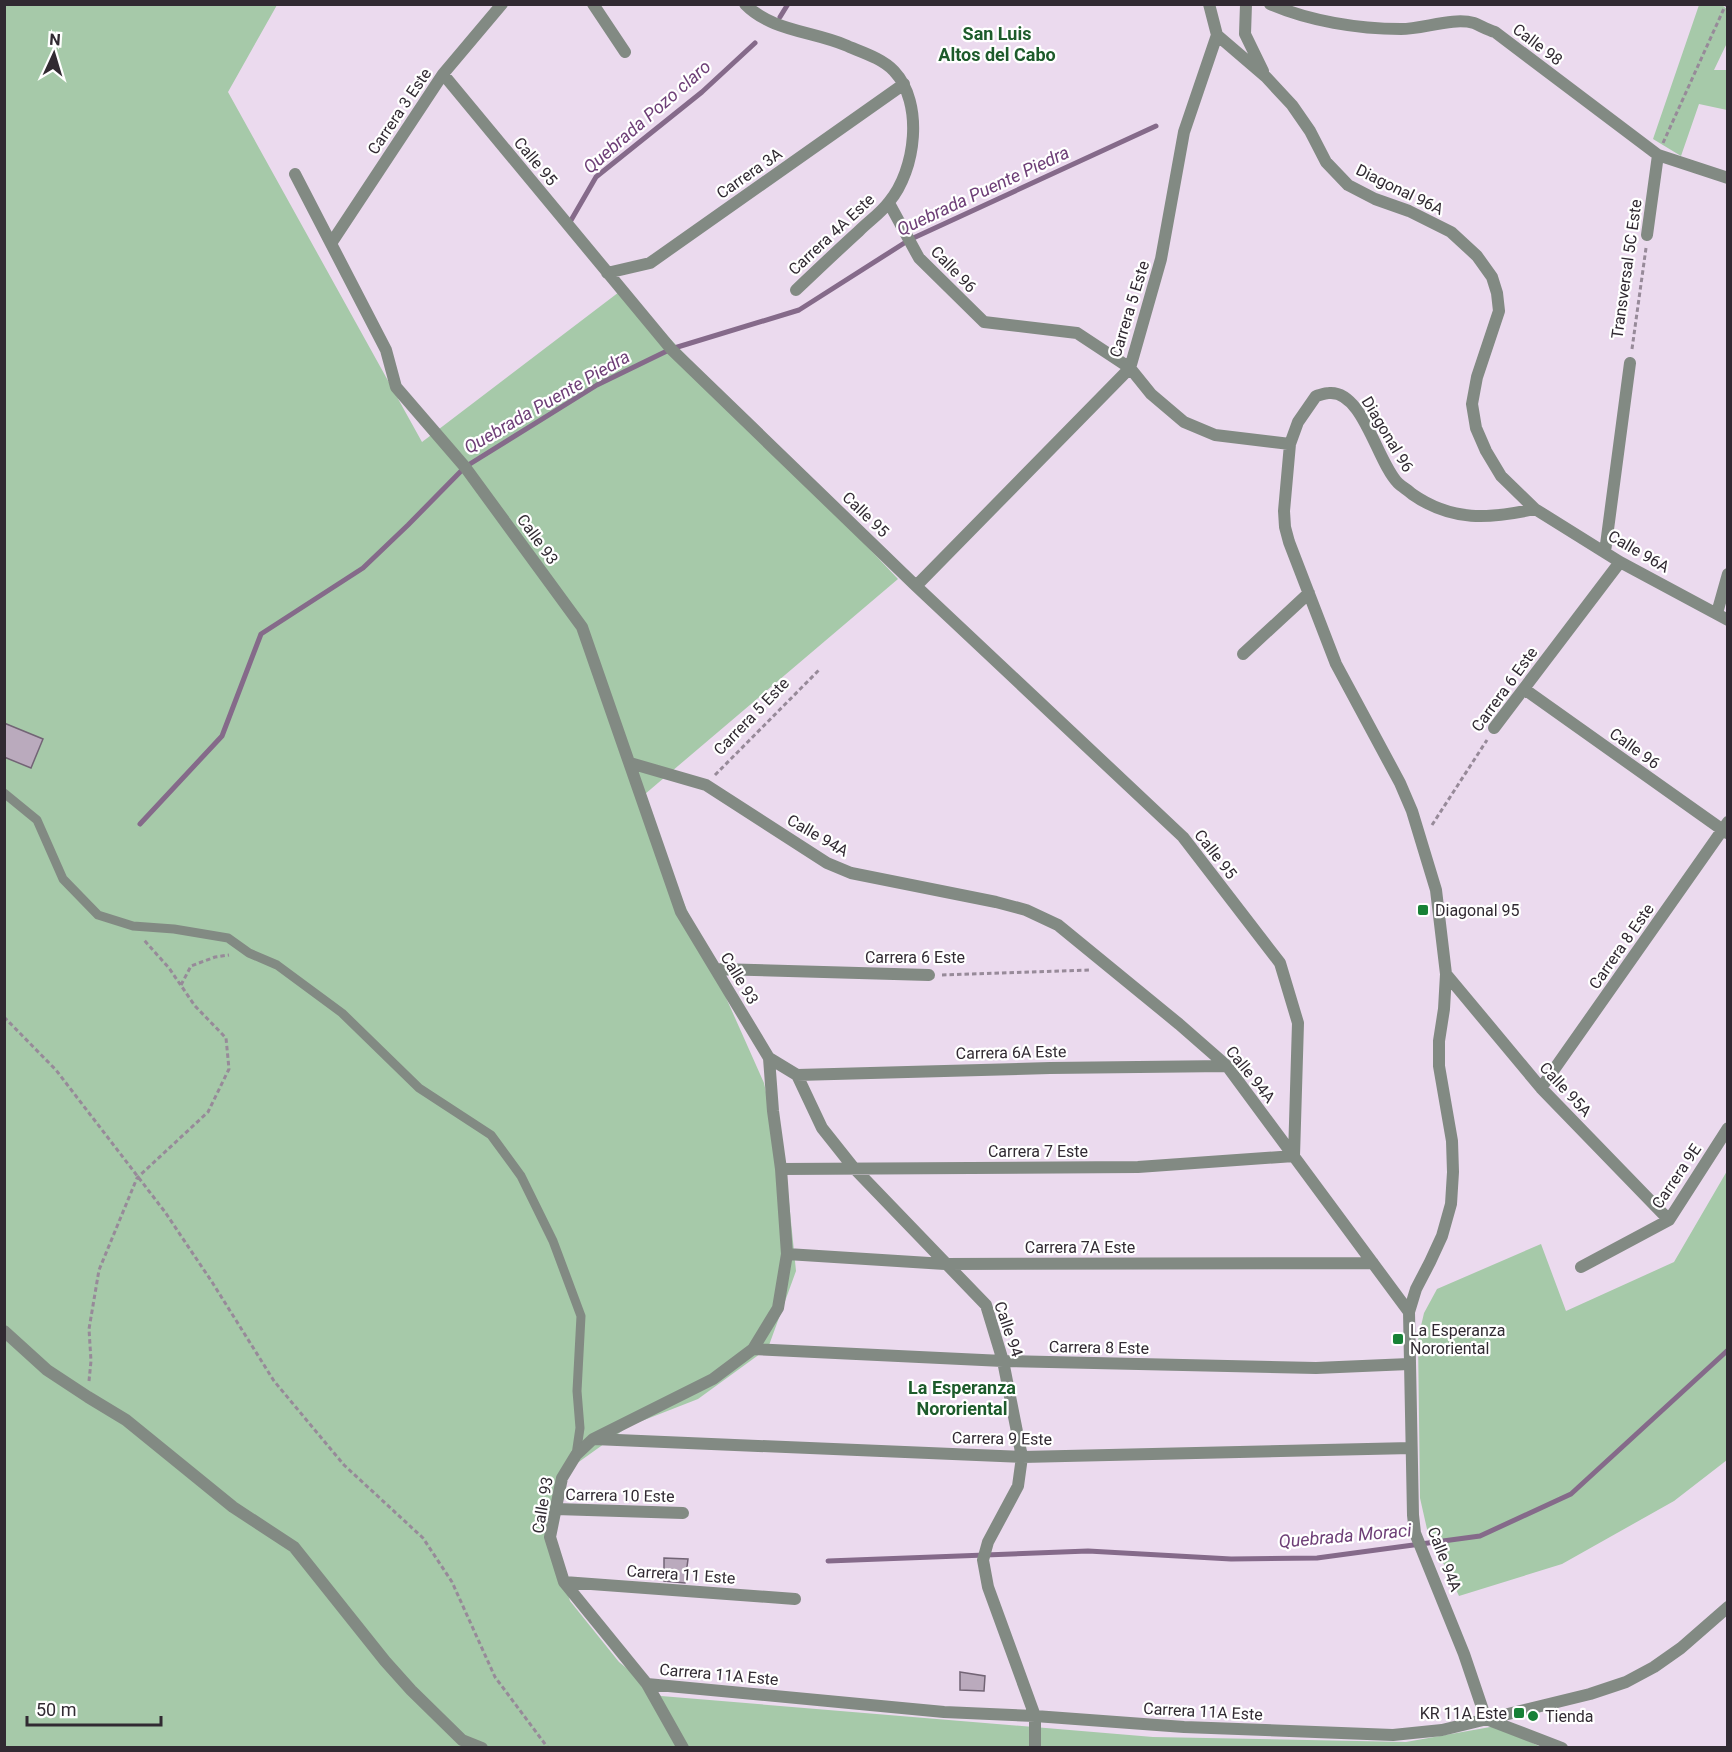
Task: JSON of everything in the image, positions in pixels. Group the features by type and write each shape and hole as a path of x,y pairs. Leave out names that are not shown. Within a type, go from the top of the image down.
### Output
{"street":[{"name":"Carrera 3 Este","path":"332,242 443,74 502,4"},
{"path":"593,4 625,52"},
{"path":"745,4 755,14 778,24 840,43 874,57 892,69 904,84 913,116 911,153 904,180 889,203"},
{"path":"1209,4 1217,35"},
{"path":"1246,4 1245,34 1266,77"},
{"name":"Calle 98","path":"1270,4 1289,12 1332,21 1401,29 1472,23 1495,33 1658,155 1728,178"},
{"name":"Diagonal 96A","path":"1217,35 1266,77 1292,105 1310,131 1326,162 1348,185 1451,232 1477,256 1492,277 1499,311 1477,377 1472,404 1476,428 1486,452 1502,476 1535,509"},
{"name":"Carrera 5 Este","path":"916,586 1130,368 1161,260 1184,132 1217,35"},
{"name":"Calle 95","path":"443,74 671,349 916,586 1183,837 1280,963 1298,1023 1294,1156"},
{"name":"Carrera 3A","path":"608,273 650,263 904,84"},
{"name":"Transversal 5C Este","path":"1647,235 1658,155"},
{"name":"Calle 93","path":"295,174 386,350 396,387 465,467 582,627 681,912 769,1058 787,1254 778,1308 753,1349 713,1379 593,1439 576,1455 562,1478 550,1537 564,1582 647,1684 683,1748"},
{"name":"Calle 96","path":"889,203 919,258 984,322 1077,333 1130,368 1151,394 1184,422 1215,435 1290,444"},
{"name":"Carrera 4A Este","path":"796,290 889,203"},
{"name":"Transversal 5C Este","path":"1605,552 1630,363"},
{"name":"Diagonal 96","path":"1290,444 1305,408 1316,396 1330,392 1344,396 1356,406 1386,467 1398,484 1423,501 1449,512 1473,517 1507,515 1535,509"},
{"path":"1290,444 1284,511 1288,542 1336,664 1400,783 1412,811 1436,891 1446,974 1439,1041 1439,1066 1452,1141 1453,1172 1450,1204 1442,1236 1416,1289 1409,1312"},
{"name":"Calle 96A","path":"1535,509 1620,562 1722,617"},
{"name":"Carrera 6 Este","path":"1494,728 1620,562"},
{"path":"1722,617 1728,574"},
{"path":"1243,654 1309,593"},
{"name":"Calle 96","path":"1524,689 1726,829"},
{"name":"Calle 94A","path":"630,764 706,785 827,863 851,873 1026,910 1058,925 1227,1066 1409,1312 1415,1533 1464,1654 1486,1719"},
{"name":"Carrera 8 Este","path":"1541,1088 1726,829"},
{"name":"Carrera 6 Este","path":"716,969 929,975"},
{"name":"Calle 95A","path":"1446,974 1541,1088 1669,1220"},
{"path":"769,1058 797,1075"},
{"name":"Carrera 6A Este","path":"797,1075 1227,1066"},
{"name":"Calle 94","path":"797,1075 822,1128 853,1167 986,1305 1003,1361 1022,1457 1018,1486 988,1542 983,1560 988,1587 1035,1716 1035,1748"},
{"name":"Carrera 9E","path":"1581,1267 1669,1220 1728,1128"},
{"name":"Carrera 7 Este","path":"781,1169 1138,1167 1294,1156"},
{"name":"Carrera 7A Este","path":"787,1254 945,1264 1373,1263"},
{"path":"4,1331 47,1370 126,1420 233,1507 294,1547 411,1690 462,1740 482,1748"},
{"name":"Carrera 8 Este","path":"753,1349 1003,1361 1316,1368 1409,1364"},
{"name":"Carrera 9 Este","path":"593,1439 1022,1457 1411,1448"},
{"name":"Carrera 10 Este","path":"556,1509 683,1513"},
{"name":"Carrera 11 Este","path":"564,1582 795,1599"},
{"name":"Carrera 11A Este","path":"647,1684 944,1712 1184,1727 1393,1735 1442,1730 1590,1694 1626,1682 1654,1668 1728,1607"},
{"path":"1486,1719 1562,1748"}],"lane":[{"path":"4,793 37,820 63,879 98,915 133,926 174,929 228,938 249,953 277,965 342,1013 419,1088 491,1135 521,1176 553,1241 581,1316 577,1391 580,1428 576,1455"}],"path":[{"path":"1658,155 1726,4"},
{"name":"Transversal 5C Este","path":"1630,363 1647,235"},
{"name":"Carrera 5 Este","path":"706,785 819,670"},
{"name":"Carrera 6 Este","path":"1422,840 1494,728"},
{"path":"88,1398 91,1361 89,1329 99,1270 137,1178 208,1112 229,1069 226,1038 195,1006 133,926"},
{"path":"181,985 192,966 215,957 249,953"},
{"name":"Carrera 6 Este","path":"929,975 1114,970"},
{"path":"4,1017 56,1070 165,1212 274,1381 344,1465 423,1538 452,1582 495,1677 548,1748"}],"green space":[{"path":"5,5 277,5 228,92 422,442 623,289 898,579 638,800 764,1083 788,1192 796,1271 768,1348 698,1399 629,1426 569,1469 549,1534 570,1601 619,1662 661,1696 1153,1737 1406,1742 1496,1726 1541,1747 5,1748"},
{"path":"1699,5 1722,5 1727,9 1727,43 1714,70 1727,70 1727,110 1699,104 1681,156 1653,139"},
{"path":"1727,1171 1727,1460 1674,1501 1562,1564 1459,1596 1427,1529 1420,1498 1418,1339 1424,1313 1437,1289 1541,1244 1566,1311 1674,1262"}],"building":[{"path":"4,723 43,739 31,768 4,757"},
{"path":"664,1558 688,1559 685,1583 664,1581"},
{"path":"960,1672 985,1676 984,1691 960,1690"}],"waterway":[{"name":"Quebrada Pozo claro","path":"780,17 788,4"},
{"name":"Quebrada Pozo claro","path":"570,222 596,177 702,92 755,43"},
{"name":"Quebrada Puente Piedra","path":"140,824 222,736 261,634 363,568 465,467 597,385 671,349 799,310 909,240 1156,126"},
{"name":"Quebrada Moraci","path":"828,1561 1088,1551 1231,1559 1317,1558 1480,1536 1571,1494 1728,1350"}],"place":[{"name":"Diagonal 95","path":"1423,910"},
{"name":"La Esperanza Nororiental","path":"1398,1339"},
{"name":"KR 11A Este","path":"1519,1713"},
{"name":"Tienda","path":"1533,1716"}],"district":[{"name":"San Luis Altos del Cabo","path":"997,44"},
{"name":"La Esperanza Nororiental","path":"962,1398"}]}
